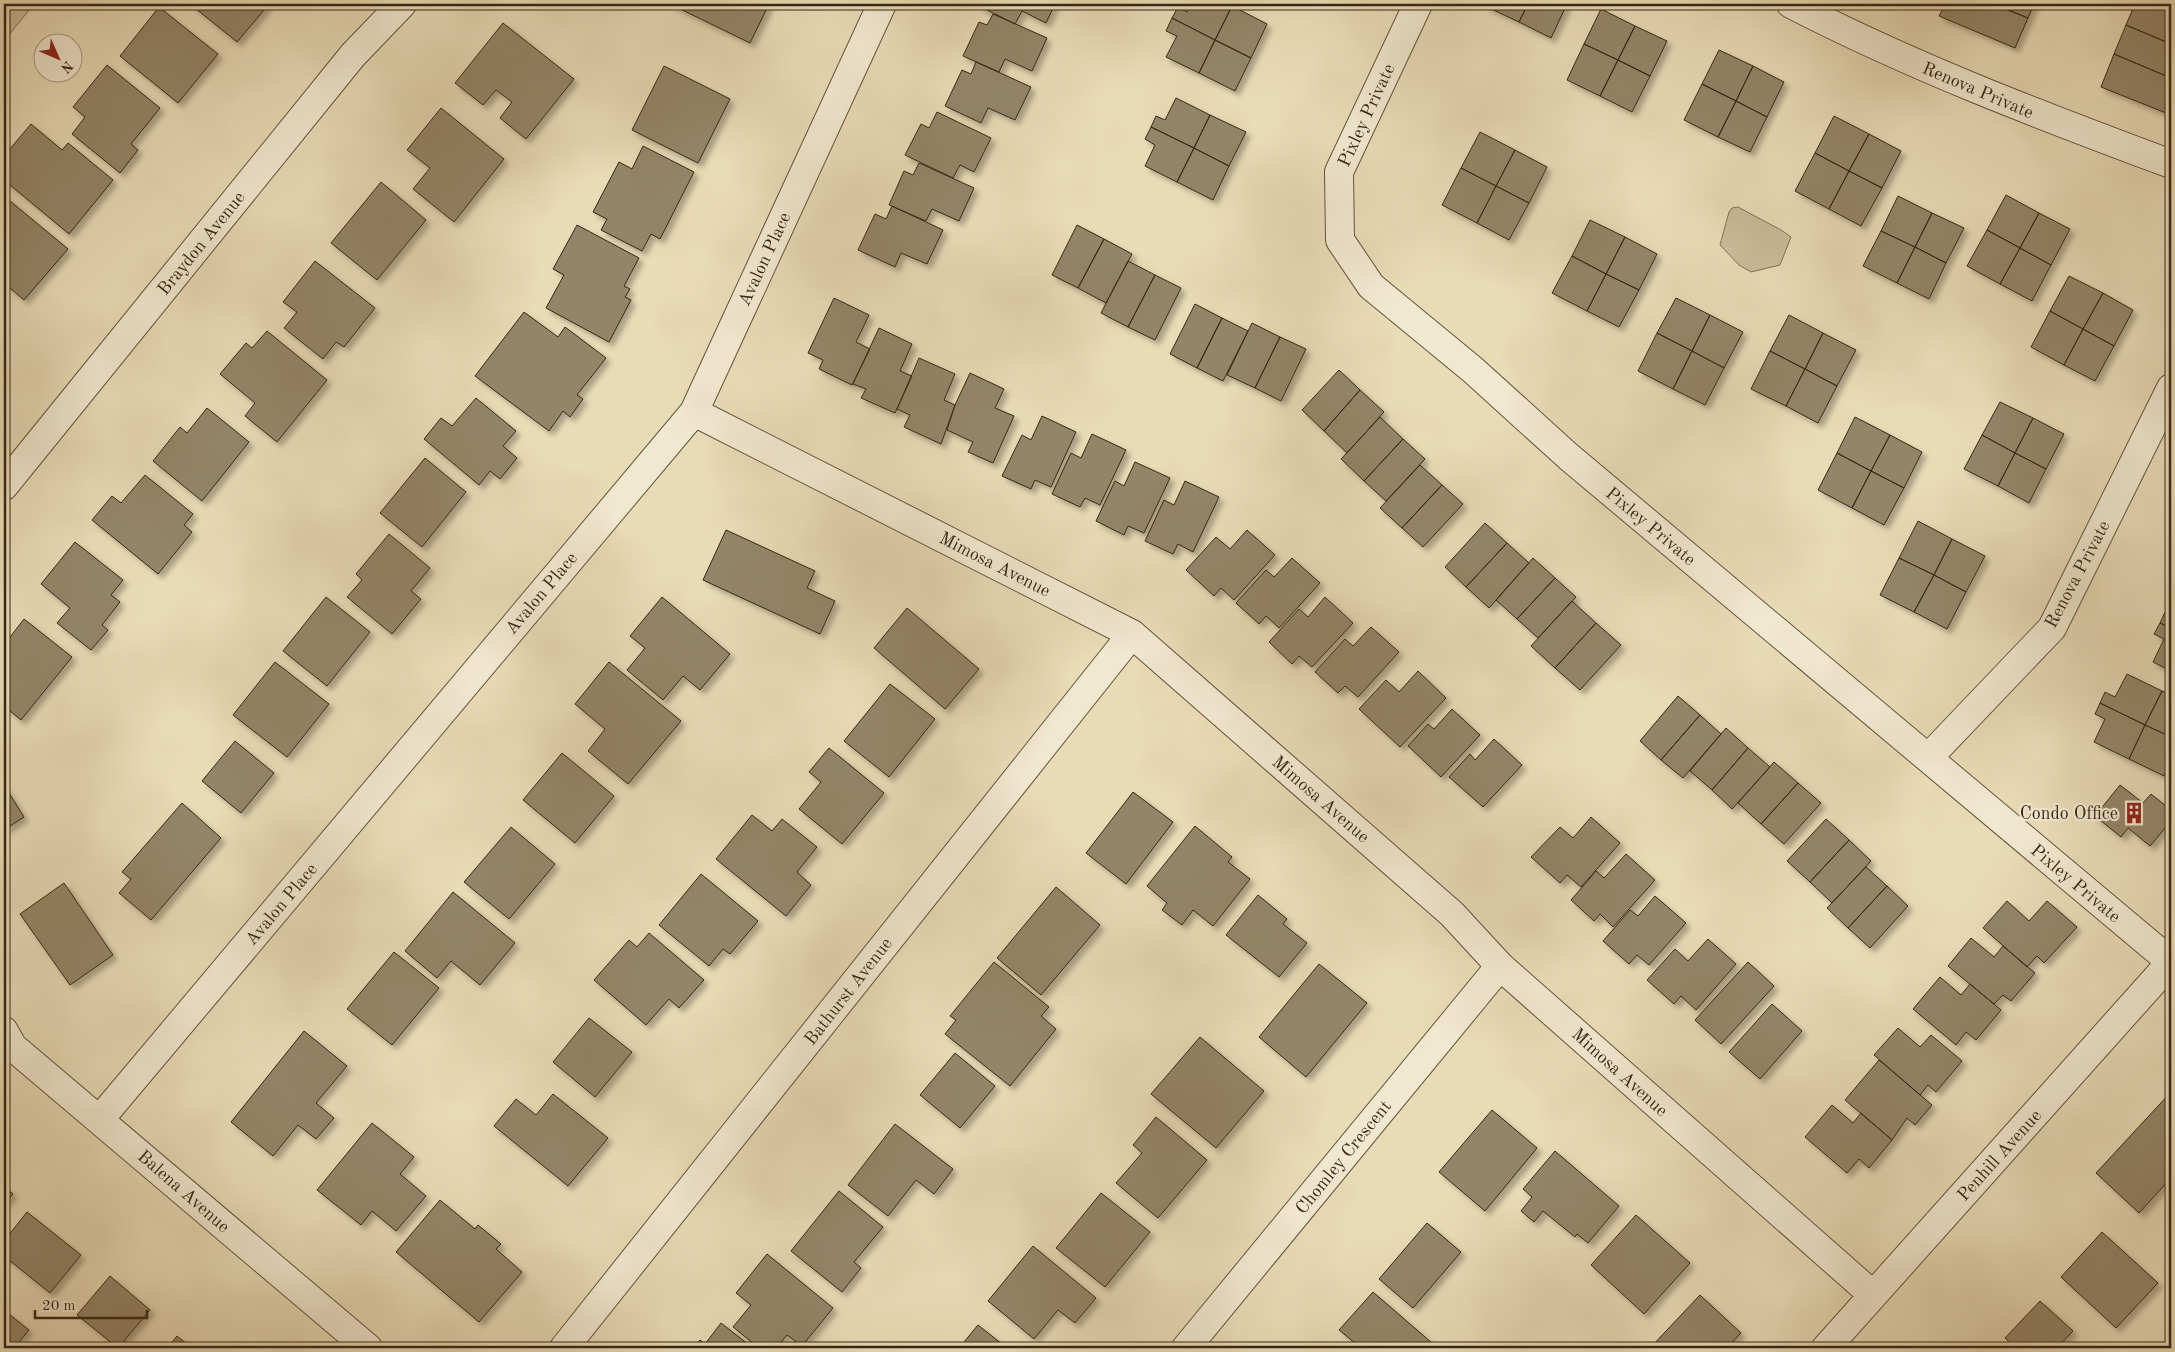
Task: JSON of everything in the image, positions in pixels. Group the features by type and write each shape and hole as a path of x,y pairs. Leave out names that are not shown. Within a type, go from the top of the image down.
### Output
{"street":[{"name":"Braydon Avenue","path":"4,486 353,55 402,4"},
{"name":"Avalon Place","path":"100,1119 694,412 882,4"},
{"name":"Pixley Private","path":"1418,4 1339,172 1340,240 1371,286 1473,370 1569,457 2171,962"},
{"name":"Renova Private","path":"1791,4 1852,36 2023,110 2171,164"},
{"name":"Renova Private","path":"1928,758 2052,628 2171,388"},
{"name":"Mimosa Avenue","path":"694,412 1132,634 1452,914 1500,966 1873,1296"},
{"name":"Bathurst Avenue","path":"564,1348 1132,634"},
{"name":"Penhill Avenue","path":"1826,1348 2171,962"},
{"name":"Chomley Crescent","path":"1186,1348 1500,966"},
{"name":"Balena Avenue","path":"4,1031 13,1047 368,1348"}],"shaded area":[{"path":"4,4 34,4 4,41"},
{"path":"1738,207 1791,237 1780,265 1751,272 1739,265 1720,245 1729,212 1732,208"}],"building":[{"path":"190,4 269,4 237,42"},
{"path":"670,4 769,4 750,43"},
{"path":"980,4 1055,4 1046,23 1022,11 1015,24 979,6"},
{"path":"1191,4 1227,4 1232,6 1215,40 1172,18 1178,7 1187,12"},
{"path":"1486,4 1528,4 1519,22 1485,6"},
{"path":"1528,4 1567,4 1551,38 1519,22"},
{"path":"1945,4 1993,4 2028,18 2015,48 1939,16"},
{"path":"1993,4 2034,4 2028,18"},
{"path":"2135,4 2161,4 2171,8 2171,44 2126,25"},
{"path":"1232,6 1267,24 1251,58 1215,40"},
{"path":"159,7 218,54 178,103 120,56"},
{"path":"1601,9 1635,26 1618,60 1584,44"},
{"path":"993,14 1047,38 1032,71 1005,59 999,72 963,56 979,22 987,25"},
{"path":"1172,18 1215,40 1199,73 1166,57 1177,36 1166,31"},
{"path":"503,23 574,79 526,139 500,118 512,102 496,90 483,105 455,83"},
{"path":"2126,25 2171,44 2171,78 2114,54"},
{"path":"1635,26 1667,41 1650,76 1618,60"},
{"path":"1215,40 1251,58 1235,91 1199,73"},
{"path":"1584,44 1618,60 1600,96 1567,80"},
{"path":"1719,50 1753,66 1736,101 1702,84"},
{"path":"2114,54 2171,78 2171,115 2101,87"},
{"path":"1618,60 1650,76 1632,112 1600,96"},
{"path":"976,62 1031,87 1015,120 988,108 981,123 945,106 962,70 971,74"},
{"path":"107,65 160,108 131,144 138,150 120,173 72,134 85,117 73,107"},
{"path":"664,66 730,99 698,163 632,130"},
{"path":"1753,66 1784,82 1767,117 1736,101"},
{"path":"1702,84 1736,101 1718,137 1684,120"},
{"path":"1176,98 1210,115 1194,148 1151,127 1156,116 1165,120"},
{"path":"1736,101 1767,117 1750,152 1718,137"},
{"path":"441,108 504,159 454,222 413,189 430,168 407,150"},
{"path":"937,112 991,138 974,172 960,165 953,178 905,155 921,124 929,128"},
{"path":"1210,115 1246,132 1229,166 1194,148"},
{"path":"1834,116 1869,134 1849,171 1815,153"},
{"path":"31,124 62,150 68,143 113,180 69,234 4,180 4,156"},
{"path":"1151,127 1194,148 1177,182 1145,166 1155,145 1145,139"},
{"path":"1480,132 1515,150 1496,186 1461,168"},
{"path":"1869,134 1901,151 1882,188 1849,171"},
{"path":"643,146 694,172 660,239 651,234 642,251 601,230 607,219 593,212 619,162 632,169"},
{"path":"1194,148 1229,166 1213,200 1177,182"},
{"path":"1515,150 1547,167 1529,203 1496,186"},
{"path":"1815,153 1849,171 1829,209 1795,191"},
{"path":"919,163 974,188 959,221 932,209 926,221 889,205 904,171 913,175"},
{"path":"1461,168 1496,186 1477,223 1442,205"},
{"path":"1849,171 1882,188 1861,226 1829,209"},
{"path":"381,182 426,220 377,280 331,243"},
{"path":"1496,186 1529,203 1509,240 1477,223"},
{"path":"2006,195 2039,213 2020,248 1987,230"},
{"path":"4,196 68,249 24,300 4,283"},
{"path":"1898,196 1932,213 1915,247 1881,231"},
{"path":"892,206 943,230 927,264 901,253 895,267 858,250 875,214 886,219"},
{"path":"1932,213 1964,228 1946,263 1915,247"},
{"path":"2039,213 2070,229 2051,265 2020,248"},
{"path":"1590,220 1625,237 1606,274 1572,256"},
{"path":"577,225 639,258 624,286 630,289 625,297 631,300 609,342 546,308 564,275 553,269"},
{"path":"1077,225 1104,239 1078,288 1052,275"},
{"path":"1987,230 2020,248 2000,284 1967,266"},
{"path":"1881,231 1915,247 1897,283 1863,266"},
{"path":"1625,237 1657,254 1639,290 1606,274"},
{"path":"1104,239 1132,254 1106,303 1078,288"},
{"path":"1915,247 1946,263 1929,299 1897,283"},
{"path":"2020,248 2051,265 2032,301 2000,284"},
{"path":"1572,256 1606,274 1587,311 1552,293"},
{"path":"315,261 375,308 344,347 336,342 323,359 284,328 297,312 283,302"},
{"path":"1128,261 1155,275 1128,327 1101,313"},
{"path":"1606,274 1639,290 1619,327 1587,311"},
{"path":"1155,275 1181,288 1155,340 1128,327"},
{"path":"2069,276 2103,293 2083,329 2050,311"},
{"path":"2103,293 2133,310 2114,346 2083,329"},
{"path":"834,298 869,315 856,342 870,349 852,385 819,369 823,360 808,353"},
{"path":"1676,298 1710,315 1692,351 1657,333"},
{"path":"1195,304 1222,318 1197,368 1170,354"},
{"path":"2050,311 2083,329 2064,365 2031,347"},
{"path":"524,312 558,337 565,327 606,358 577,395 583,399 570,417 563,411 549,431 475,376"},
{"path":"1710,315 1743,332 1724,368 1692,351"},
{"path":"1789,315 1823,333 1805,369 1770,351"},
{"path":"1222,318 1248,331 1223,381 1197,368"},
{"path":"1252,323 1280,337 1255,388 1227,375"},
{"path":"879,328 912,344 900,371 912,376 895,413 861,398 866,389 853,384"},
{"path":"2083,329 2114,346 2095,381 2064,365"},
{"path":"267,331 327,380 277,442 245,416 255,403 220,374 246,343 252,348"},
{"path":"1657,333 1692,351 1673,389 1638,371"},
{"path":"1823,333 1856,350 1837,386 1805,369"},
{"path":"1280,337 1306,349 1281,401 1255,388"},
{"path":"1692,351 1724,368 1705,405 1673,389"},
{"path":"1770,351 1805,369 1786,406 1751,389"},
{"path":"919,358 955,374 944,400 955,405 941,444 904,427 910,415 897,409"},
{"path":"1805,369 1837,386 1818,423 1786,406"},
{"path":"1339,370 1360,390 1324,431 1302,410"},
{"path":"970,373 1004,389 995,408 1014,416 993,463 968,452 973,442 947,430 955,405"},
{"path":"1360,390 1384,412 1347,453 1324,431"},
{"path":"476,398 516,431 503,446 517,458 500,479 490,471 479,485 424,439 441,418 452,426"},
{"path":"2000,402 2033,418 2015,453 1982,435"},
{"path":"207,408 249,442 202,501 153,461 180,427 187,433"},
{"path":"1042,416 1076,432 1051,487 1035,480 1031,489 1002,476 1022,435 1031,440"},
{"path":"1380,417 1403,439 1364,481 1341,459"},
{"path":"1855,417 1890,435 1871,471 1837,453"},
{"path":"2033,418 2064,434 2046,469 2015,453"},
{"path":"1092,434 1126,450 1100,505 1085,498 1080,507 1052,494 1071,453 1081,458"},
{"path":"1890,435 1922,452 1904,488 1871,471"},
{"path":"1982,435 2015,453 1998,486 1964,469"},
{"path":"1403,439 1425,459 1386,501 1364,481"},
{"path":"1837,453 1871,471 1852,508 1818,490"},
{"path":"2015,453 2046,469 2029,503 1998,486"},
{"path":"425,458 466,492 422,547 380,513"},
{"path":"1135,462 1170,478 1144,533 1128,526 1124,535 1096,521 1115,481 1124,486"},
{"path":"1420,465 1442,485 1402,528 1380,508"},
{"path":"1871,471 1904,488 1884,525 1852,508"},
{"path":"145,475 193,514 184,525 192,532 158,574 92,520 112,496 121,503"},
{"path":"1185,481 1219,497 1193,552 1178,544 1173,554 1145,541 1164,500 1174,505"},
{"path":"1442,485 1463,504 1423,547 1402,528"},
{"path":"1918,521 1952,539 1934,575 1899,558"},
{"path":"1485,523 1507,543 1466,587 1445,567"},
{"path":"726,530 815,571 807,588 835,601 820,634 703,580"},
{"path":"1247,530 1275,555 1234,600 1221,588 1214,596 1186,570 1216,537 1230,549"},
{"path":"389,534 430,568 411,591 421,599 392,634 347,597 362,580 356,574"},
{"path":"1952,539 1985,556 1966,592 1934,575"},
{"path":"75,542 123,580 111,595 120,602 102,625 108,630 91,650 57,623 70,608 41,584"},
{"path":"1507,543 1529,563 1489,608 1466,587"},
{"path":"1292,558 1320,583 1279,628 1266,616 1259,624 1236,603 1266,570 1274,577"},
{"path":"1533,558 1555,578 1517,619 1496,600"},
{"path":"1899,558 1934,575 1914,612 1880,595"},
{"path":"1934,575 1966,592 1947,629 1914,612"},
{"path":"1555,578 1576,597 1538,638 1517,619"},
{"path":"326,597 370,632 327,686 283,651"},
{"path":"662,597 730,654 700,690 683,676 663,700 627,670 645,648 630,636"},
{"path":"1325,597 1353,623 1312,667 1299,656 1292,664 1269,642 1299,609 1308,617"},
{"path":"1572,601 1596,623 1555,668 1531,646"},
{"path":"907,608 979,669 945,709 874,648"},
{"path":"2165,612 2171,615 2171,628 2160,623"},
{"path":"24,619 72,657 21,720 4,706 4,645"},
{"path":"1596,623 1621,645 1580,690 1555,668"},
{"path":"2160,623 2171,628 2171,671 2153,662 2164,639 2154,634"},
{"path":"1371,627 1399,652 1358,697 1345,686 1338,693 1315,672 1345,639 1353,646"},
{"path":"275,662 329,704 287,757 233,715"},
{"path":"609,662 681,721 628,784 588,751 605,729 575,704"},
{"path":"1418,671 1446,698 1400,747 1359,709 1386,680 1399,692"},
{"path":"2127,674 2162,691 2145,725 2100,703 2105,692 2115,697"},
{"path":"890,684 935,719 889,777 844,741"},
{"path":"2162,691 2171,695 2171,737 2145,725"},
{"path":"1678,696 1700,715 1661,760 1640,741"},
{"path":"2100,703 2145,725 2129,759 2094,742 2105,719 2095,714"},
{"path":"1452,709 1480,735 1441,777 1408,746 1428,724 1434,729"},
{"path":"1700,715 1721,734 1683,778 1661,760"},
{"path":"2145,725 2171,737 2171,761 2164,776 2129,759"},
{"path":"1726,728 1748,748 1712,790 1690,771"},
{"path":"1494,739 1522,765 1483,807 1449,777 1470,754 1475,760"},
{"path":"235,741 274,773 241,813 202,781"},
{"path":"829,748 884,793 842,844 799,809 821,782 809,772"},
{"path":"1748,748 1770,767 1732,809 1712,790"},
{"path":"562,753 614,796 575,843 523,800"},
{"path":"1774,762 1798,783 1761,824 1738,803"},
{"path":"1798,783 1821,803 1784,844 1761,824"},
{"path":"4,785 24,817 4,830"},
{"name":"Condo Office","path":"2120,785 2143,803 2151,794 2171,810 2171,821 2150,846 2128,828 2121,837 2095,816"},
{"path":"1133,792 1173,822 1126,884 1086,853"},
{"path":"182,803 221,838 151,920 119,893 131,879 122,872"},
{"path":"752,815 772,831 782,819 817,847 797,872 811,885 786,916 716,859"},
{"path":"1591,817 1620,843 1581,887 1567,875 1560,883 1531,857 1560,827 1573,838"},
{"path":"1826,819 1849,840 1810,882 1787,861"},
{"path":"1195,826 1232,857 1228,862 1250,879 1213,926 1193,910 1182,925 1162,910 1167,903 1147,886"},
{"path":"511,827 555,864 509,919 464,882"},
{"path":"1849,840 1871,861 1832,903 1810,882"},
{"path":"1626,854 1655,880 1613,927 1600,914 1594,921 1571,900 1596,871 1604,878"},
{"path":"1866,867 1887,886 1848,928 1827,908"},
{"path":"701,874 758,921 730,954 723,949 709,966 659,925"},
{"path":"64,883 113,955 70,985 20,914"},
{"path":"1887,886 1908,906 1870,948 1848,928"},
{"path":"1056,887 1100,925 1041,995 997,958"},
{"path":"453,892 515,943 480,985 451,961 437,978 405,951"},
{"path":"1258,895 1287,919 1283,924 1307,943 1279,977 1226,935"},
{"path":"1655,896 1686,923 1649,965 1637,955 1629,964 1603,941 1630,910 1638,916"},
{"path":"2007,901 2029,921 2047,901 2077,927 2044,963 2037,956 2027,967 1983,928"},
{"path":"649,933 704,980 679,1008 669,999 646,1025 594,980 629,940 637,947"},
{"path":"1971,938 1994,957 2003,946 2035,973 2011,1001 2003,995 1994,1004 1948,966"},
{"path":"1708,939 1736,964 1696,1010 1681,996 1674,1004 1647,980 1675,949 1688,961"},
{"path":"394,952 439,988 392,1045 347,1009"},
{"path":"994,962 1049,1007 1041,1016 1056,1029 1010,1086 945,1034 956,1020 950,1016"},
{"path":"1748,962 1774,986 1721,1044 1695,1020"},
{"path":"1319,964 1367,1003 1306,1077 1259,1037"},
{"path":"1940,977 1961,995 1970,984 2001,1010 1976,1040 1966,1032 1956,1045 1913,1009"},
{"path":"1772,1004 1802,1031 1760,1079 1729,1052"},
{"path":"589,1018 632,1052 595,1097 553,1062"},
{"path":"1898,1028 1920,1047 1931,1035 1962,1061 1936,1092 1928,1085 1920,1095 1874,1055"},
{"path":"304,1031 347,1066 316,1103 334,1118 316,1139 298,1125 273,1156 231,1122"},
{"path":"1200,1037 1264,1091 1216,1148 1151,1094"},
{"path":"955,1053 995,1086 960,1128 920,1095"},
{"path":"1879,1060 1932,1105 1915,1125 1907,1118 1892,1140 1845,1100"},
{"path":"2171,1092 2171,1178 2139,1213 2096,1173"},
{"path":"553,1094 608,1138 568,1186 494,1126 516,1099 536,1115"},
{"path":"1832,1105 1853,1123 1861,1113 1892,1140 1869,1168 1859,1159 1847,1173 1805,1137"},
{"path":"1492,1110 1537,1148 1485,1211 1439,1172"},
{"path":"1156,1117 1207,1160 1158,1218 1116,1183 1142,1153 1133,1145"},
{"path":"372,1123 414,1157 400,1174 426,1196 396,1231 372,1211 361,1225 317,1190"},
{"path":"895,1124 953,1169 934,1194 916,1180 888,1216 848,1185"},
{"path":"1555,1151 1619,1206 1588,1243 1577,1234 1575,1237 1543,1211 1534,1222 1521,1211 1532,1197 1523,1189"},
{"path":"4,1186 13,1194 4,1204"},
{"path":"839,1191 883,1227 854,1262 861,1268 842,1292 791,1251"},
{"path":"1101,1193 1150,1232 1105,1287 1056,1248"},
{"path":"440,1200 475,1229 478,1225 501,1244 496,1249 522,1272 479,1322 396,1252"},
{"path":"27,1212 81,1255 50,1293 4,1256 4,1241"},
{"path":"1636,1215 1690,1263 1644,1314 1591,1265"},
{"path":"1427,1223 1461,1252 1413,1308 1379,1279"},
{"path":"2102,1232 2158,1283 2116,1328 2061,1277"},
{"path":"1033,1246 1096,1298 1075,1323 1058,1310 1034,1339 988,1301"},
{"path":"767,1254 833,1308 802,1346 787,1335 776,1348 759,1348 733,1327 751,1305 736,1293"},
{"path":"110,1276 150,1310 118,1348 77,1315"},
{"path":"1373,1292 1432,1343 1427,1348 1361,1348 1339,1330"},
{"path":"1700,1295 1741,1333 1727,1348 1650,1348"},
{"path":"2040,1301 2073,1331 2057,1348 2016,1348 2005,1338"},
{"path":"4,1310 29,1330 14,1348 4,1348"},
{"path":"721,1323 753,1348 692,1348 700,1340 705,1344"},
{"path":"978,1325 1007,1348 959,1348"},
{"path":"177,1336 192,1348 167,1348"}],"place":[{"name":"Condo Office","path":"2134,813"}]}
